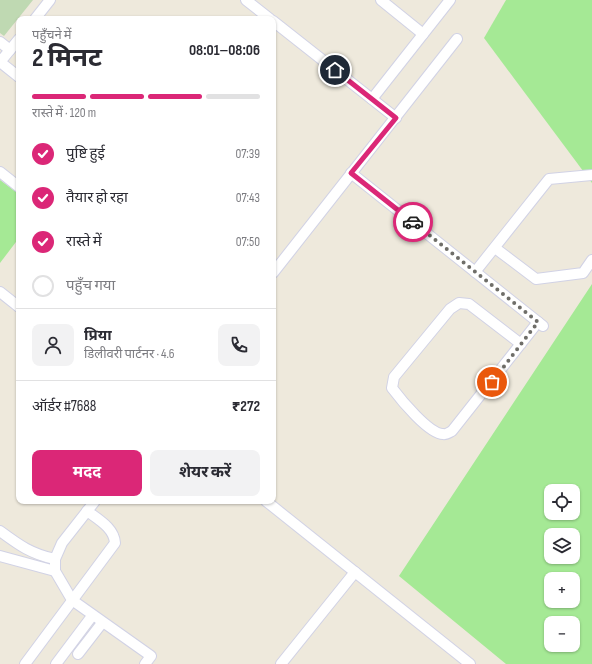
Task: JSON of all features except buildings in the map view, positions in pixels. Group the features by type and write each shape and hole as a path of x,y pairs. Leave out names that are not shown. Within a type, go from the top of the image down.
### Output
{"street":[{"path":"37,16 50,0"},
{"path":"246,0 266,16"},
{"path":"381,0 423,34"},
{"path":"372,99 450,0"},
{"path":"276,23 396,118"},
{"path":"276,269 457,39"},
{"path":"0,42 10,50"},
{"path":"16,42 0,62 16,75"},
{"path":"0,172 16,185"},
{"path":"351,173 541,324 521,344 452,431 444,435 437,433 407,408 392,388 394,376 450,308 459,303 469,304 521,344"},
{"path":"476,272 549,179 592,175"},
{"path":"495,248 536,280 583,272 592,260"},
{"path":"0,292 16,305"},
{"path":"93,504 62,543 55,559 55,571 72,600 92,616 151,656 145,664"},
{"path":"270,504 470,664"},
{"path":"25,664 115,543 115,536 106,526 87,511"},
{"path":"0,531 26,550 39,556 55,559"},
{"path":"0,556 55,571"},
{"path":"281,664 355,572"},
{"path":"56,664 92,616"},
{"path":"78,654 102,622"}],"green space":[{"path":"0,0 33,0 20,16 16,16 16,21 4,36 0,33"},
{"path":"506,0 592,0 592,183 484,38"},
{"path":"0,180 16,192 16,242 0,263"},
{"path":"592,284 592,664 506,664 399,576"}],"way so far":[{"path":"413,222 538,322 492,382"}],"route":[{"path":"335,70 396,118 351,173 413,222"}]}
